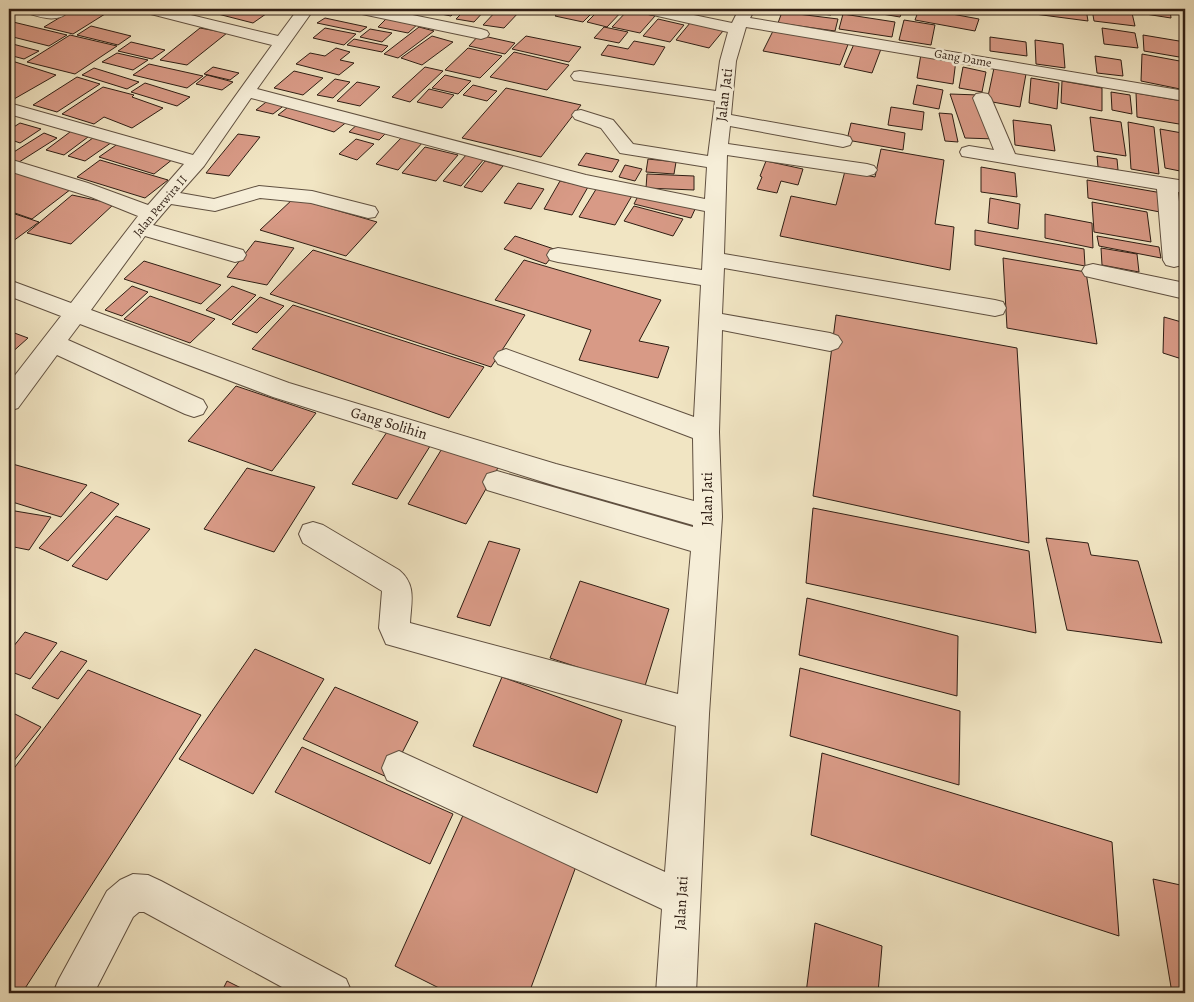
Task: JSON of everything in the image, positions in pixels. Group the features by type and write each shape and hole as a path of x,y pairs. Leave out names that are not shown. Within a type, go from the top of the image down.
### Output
{"street":[{"path":"29,9 52,15 63,9"},
{"path":"148,9 281,42"},
{"path":"362,9 481,34"},
{"name":"Gang Dame","path":"645,9 742,19 1185,96"},
{"name":"Jalan Perwira II","path":"9,401 146,221 197,162 281,42 294,17"},
{"name":"Jalan Jati","path":"676,993 693,714 707,530 706,432 718,155 728,61 742,19"},
{"path":"580,76 722,108 843,141"},
{"path":"247,92 576,178 715,207"},
{"path":"982,98 1007,158"},
{"path":"9,108 197,162"},
{"path":"581,115 608,124 627,149 718,155 867,170"},
{"path":"969,152 1176,186 1174,260"},
{"path":"9,165 96,192 146,221 235,255"},
{"path":"166,197 215,205 259,192 312,197 368,212"},
{"path":"558,255 714,269 996,308"},
{"path":"1093,271 1185,291"},
{"name":"Gang Solihin","path":"9,288 282,390 556,475 707,530"},
{"path":"710,320 830,342"},
{"path":"52,343 194,407"},
{"path":"506,358 706,432"},
{"path":"497,482 707,530"},
{"path":"313,534 389,579 397,586 394,628 397,634 693,714"},
{"path":"400,768 682,898"},
{"path":"73,993 120,904 133,893 148,894 332,993"}],"building":[{"path":"74,9 113,9 73,34 44,27"},
{"path":"220,9 273,9 253,23 214,13"},
{"path":"415,9 458,9 451,16"},
{"path":"466,9 486,9 474,22 456,19"},
{"path":"498,9 520,11 504,28 483,25"},
{"path":"563,9 596,9 583,22 555,16"},
{"path":"600,9 624,9 607,27 587,22"},
{"path":"784,9 832,9 831,15"},
{"path":"852,9 903,9 900,17"},
{"path":"919,9 979,19 975,31 915,20"},
{"path":"1027,9 1086,9 1088,21 1027,13"},
{"path":"1092,9 1132,13 1135,26 1094,21"},
{"path":"1138,9 1170,9 1171,18 1139,13"},
{"path":"628,10 655,16 640,33 612,27"},
{"path":"782,12 838,19 835,31 778,23"},
{"path":"843,14 895,22 892,37 839,29"},
{"path":"388,17 419,23 408,33 378,27"},
{"path":"325,18 367,27 360,32 317,23"},
{"path":"658,19 684,25 670,42 643,36"},
{"path":"904,20 935,25 931,45 899,40"},
{"path":"9,21 67,35 49,46 9,36"},
{"path":"690,23 723,31 709,48 676,40"},
{"path":"91,26 131,36 118,45 77,35"},
{"path":"419,27 434,31 398,58 384,54"},
{"path":"604,27 628,32 619,43 594,38"},
{"path":"200,28 227,33 187,65 160,60"},
{"path":"325,28 356,34 344,45 313,38"},
{"path":"1102,28 1135,33 1138,48 1104,44"},
{"path":"370,29 392,33 382,42 360,37"},
{"path":"774,29 849,42 840,65 763,51"},
{"path":"70,35 117,46 75,74 27,62"},
{"path":"479,35 515,43 505,54 469,46"},
{"path":"1143,35 1185,42 1185,58 1144,51"},
{"path":"432,36 453,42 422,65 401,58"},
{"path":"526,36 581,47 569,62 512,49"},
{"path":"990,37 1026,42 1027,56 990,51"},
{"path":"354,39 388,46 382,52 347,45"},
{"path":"1035,40 1063,44 1065,68 1036,64"},
{"path":"634,41 665,47 654,65 601,55 608,45 628,49"},
{"path":"131,42 165,50 152,59 118,51"},
{"path":"9,43 39,51 24,59 9,55"},
{"path":"854,44 881,49 872,73 844,67"},
{"path":"336,48 350,52 340,60 354,63 339,75 296,64 310,53 325,56"},
{"path":"468,48 502,56 480,78 445,70"},
{"path":"514,52 569,65 547,90 490,77"},
{"path":"117,53 148,60 133,70 102,62"},
{"path":"921,54 956,60 953,84 917,78"},
{"path":"1142,54 1185,62 1185,90 1141,81"},
{"path":"1095,56 1121,60 1123,76 1097,73"},
{"path":"9,60 56,75 14,99 9,97"},
{"path":"149,64 203,76 187,88 133,75"},
{"path":"213,67 239,73 230,80 204,74"},
{"path":"425,67 443,71 410,102 392,97"},
{"path":"963,67 986,72 982,92 959,88"},
{"path":"94,68 139,82 127,89 82,75"},
{"path":"994,68 1026,74 1020,107 987,101"},
{"path":"294,71 323,78 303,95 274,88"},
{"path":"207,75 233,82 222,90 196,84"},
{"path":"445,75 471,81 458,94 432,88"},
{"path":"77,77 100,84 57,112 33,105"},
{"path":"1031,78 1059,83 1057,109 1029,103"},
{"path":"335,79 350,82 333,98 317,95"},
{"path":"1062,81 1102,88 1102,111 1061,103"},
{"path":"357,82 380,87 360,106 337,101"},
{"path":"145,83 190,97 177,106 131,92"},
{"path":"473,85 497,91 487,101 463,95"},
{"path":"917,85 943,90 939,109 913,104"},
{"path":"103,87 134,95 132,97 163,108 132,128 104,117 94,124 62,114"},
{"path":"506,88 581,105 541,157 462,138"},
{"path":"429,89 454,95 442,108 417,102"},
{"path":"1111,92 1130,95 1132,114 1112,110"},
{"path":"1136,93 1182,101 1185,125 1137,117"},
{"path":"950,94 979,95 996,139 965,138"},
{"path":"270,99 286,104 273,114 256,110"},
{"path":"292,104 348,121 334,132 278,115"},
{"path":"891,107 924,112 922,130 888,125"},
{"path":"939,113 952,114 958,142 945,141"},
{"path":"1090,117 1121,122 1126,156 1094,151"},
{"path":"1013,120 1051,125 1055,151 1015,145"},
{"path":"360,122 389,130 379,140 349,132"},
{"path":"1128,122 1154,127 1159,174 1131,169"},
{"path":"20,123 41,129 20,143 9,139 9,130"},
{"path":"851,123 905,133 903,150 847,140"},
{"path":"74,129 92,134 64,155 46,150"},
{"path":"1160,129 1182,133 1185,172 1165,168"},
{"path":"44,133 57,138 16,164 9,161 9,155"},
{"path":"238,134 260,137 229,176 206,173"},
{"path":"97,135 115,140 85,161 68,156"},
{"path":"402,137 423,142 398,170 376,164"},
{"path":"356,139 374,144 357,160 339,154"},
{"path":"119,143 173,159 154,174 99,157"},
{"path":"425,147 458,155 436,181 402,173"},
{"path":"881,149 944,160 935,224 954,227 950,270 780,236 791,196 836,205 845,171 875,177"},
{"path":"586,153 619,160 612,172 578,165"},
{"path":"467,154 485,158 461,186 443,181"},
{"path":"1097,156 1117,159 1118,170 1098,167"},
{"path":"648,159 676,162 674,174 646,172"},
{"path":"100,160 168,180 145,198 77,177"},
{"path":"485,161 503,166 482,192 464,187"},
{"path":"766,161 803,169 798,185 781,181 777,193 757,189"},
{"path":"625,165 642,169 635,181 619,177"},
{"path":"981,167 1015,173 1017,197 981,192"},
{"path":"20,170 75,186 32,219 9,211 9,178"},
{"path":"647,174 694,176 694,190 646,188"},
{"path":"1087,180 1162,193 1165,213 1088,198"},
{"path":"560,181 588,187 572,215 544,209"},
{"path":"518,183 544,189 531,209 504,203"},
{"path":"598,186 633,194 615,225 579,217"},
{"path":"639,194 696,207 691,218 634,204"},
{"path":"72,195 114,204 71,244 27,233"},
{"path":"294,198 377,222 346,256 260,230"},
{"path":"990,198 1020,204 1018,229 988,223"},
{"path":"1092,202 1147,212 1151,242 1094,232"},
{"path":"634,206 683,219 673,236 624,221"},
{"path":"9,212 39,222 9,244"},
{"path":"1045,214 1092,223 1093,248 1045,238"},
{"path":"975,230 1084,249 1085,266 975,245"},
{"path":"515,236 557,250 546,264 504,249"},
{"path":"1097,236 1159,247 1161,258 1099,246"},
{"path":"255,241 294,248 267,285 227,277"},
{"path":"1101,248 1137,254 1139,272 1102,265"},
{"path":"313,250 525,315 491,367 270,294"},
{"path":"1003,258 1086,272 1097,344 1007,328"},
{"path":"524,260 661,300 639,341 669,347 658,378 579,360 591,330 495,300"},
{"path":"144,261 221,285 201,304 124,279"},
{"path":"132,286 148,292 122,316 105,310"},
{"path":"232,286 256,295 231,320 206,310"},
{"path":"150,296 215,319 190,343 124,319"},
{"path":"260,297 284,306 257,333 232,324"},
{"path":"293,305 484,367 449,418 252,349"},
{"path":"836,315 1017,348 1029,543 813,496"},
{"path":"1164,317 1185,323 1185,360 1163,353"},
{"path":"9,331 28,338 9,355"},
{"path":"236,386 316,413 272,471 188,441"},
{"path":"389,429 432,443 397,499 352,484"},
{"path":"443,447 499,466 466,524 408,504"},
{"path":"9,463 87,485 61,517 9,501"},
{"path":"247,468 315,487 274,552 204,529"},
{"path":"91,492 119,504 68,561 39,548"},
{"path":"813,508 1029,551 1036,633 806,583"},
{"path":"9,510 51,517 29,550 9,546"},
{"path":"116,516 150,529 107,580 72,566"},
{"path":"1046,538 1088,543 1091,555 1138,561 1162,643 1067,630"},
{"path":"489,541 520,549 490,626 457,617"},
{"path":"580,581 669,609 644,689 550,658"},
{"path":"807,598 958,636 957,696 799,655"},
{"path":"25,632 57,643 30,679 9,671 9,652"},
{"path":"255,649 324,679 253,794 179,759"},
{"path":"61,651 87,661 58,699 32,688"},
{"path":"800,668 960,711 959,785 790,736"},
{"path":"88,670 201,715 22,993 9,993 9,775"},
{"path":"502,677 622,720 597,793 473,746"},
{"path":"335,687 418,722 389,778 303,739"},
{"path":"9,711 41,727 9,767"},
{"path":"302,747 453,814 430,864 275,792"},
{"path":"822,753 1112,842 1119,936 811,835"},
{"path":"465,811 578,861 529,993 449,993 395,966"},
{"path":"1153,879 1185,886 1185,993 1172,993"},
{"path":"815,923 882,946 878,993 806,993"},
{"path":"227,981 251,993 221,993"}]}
